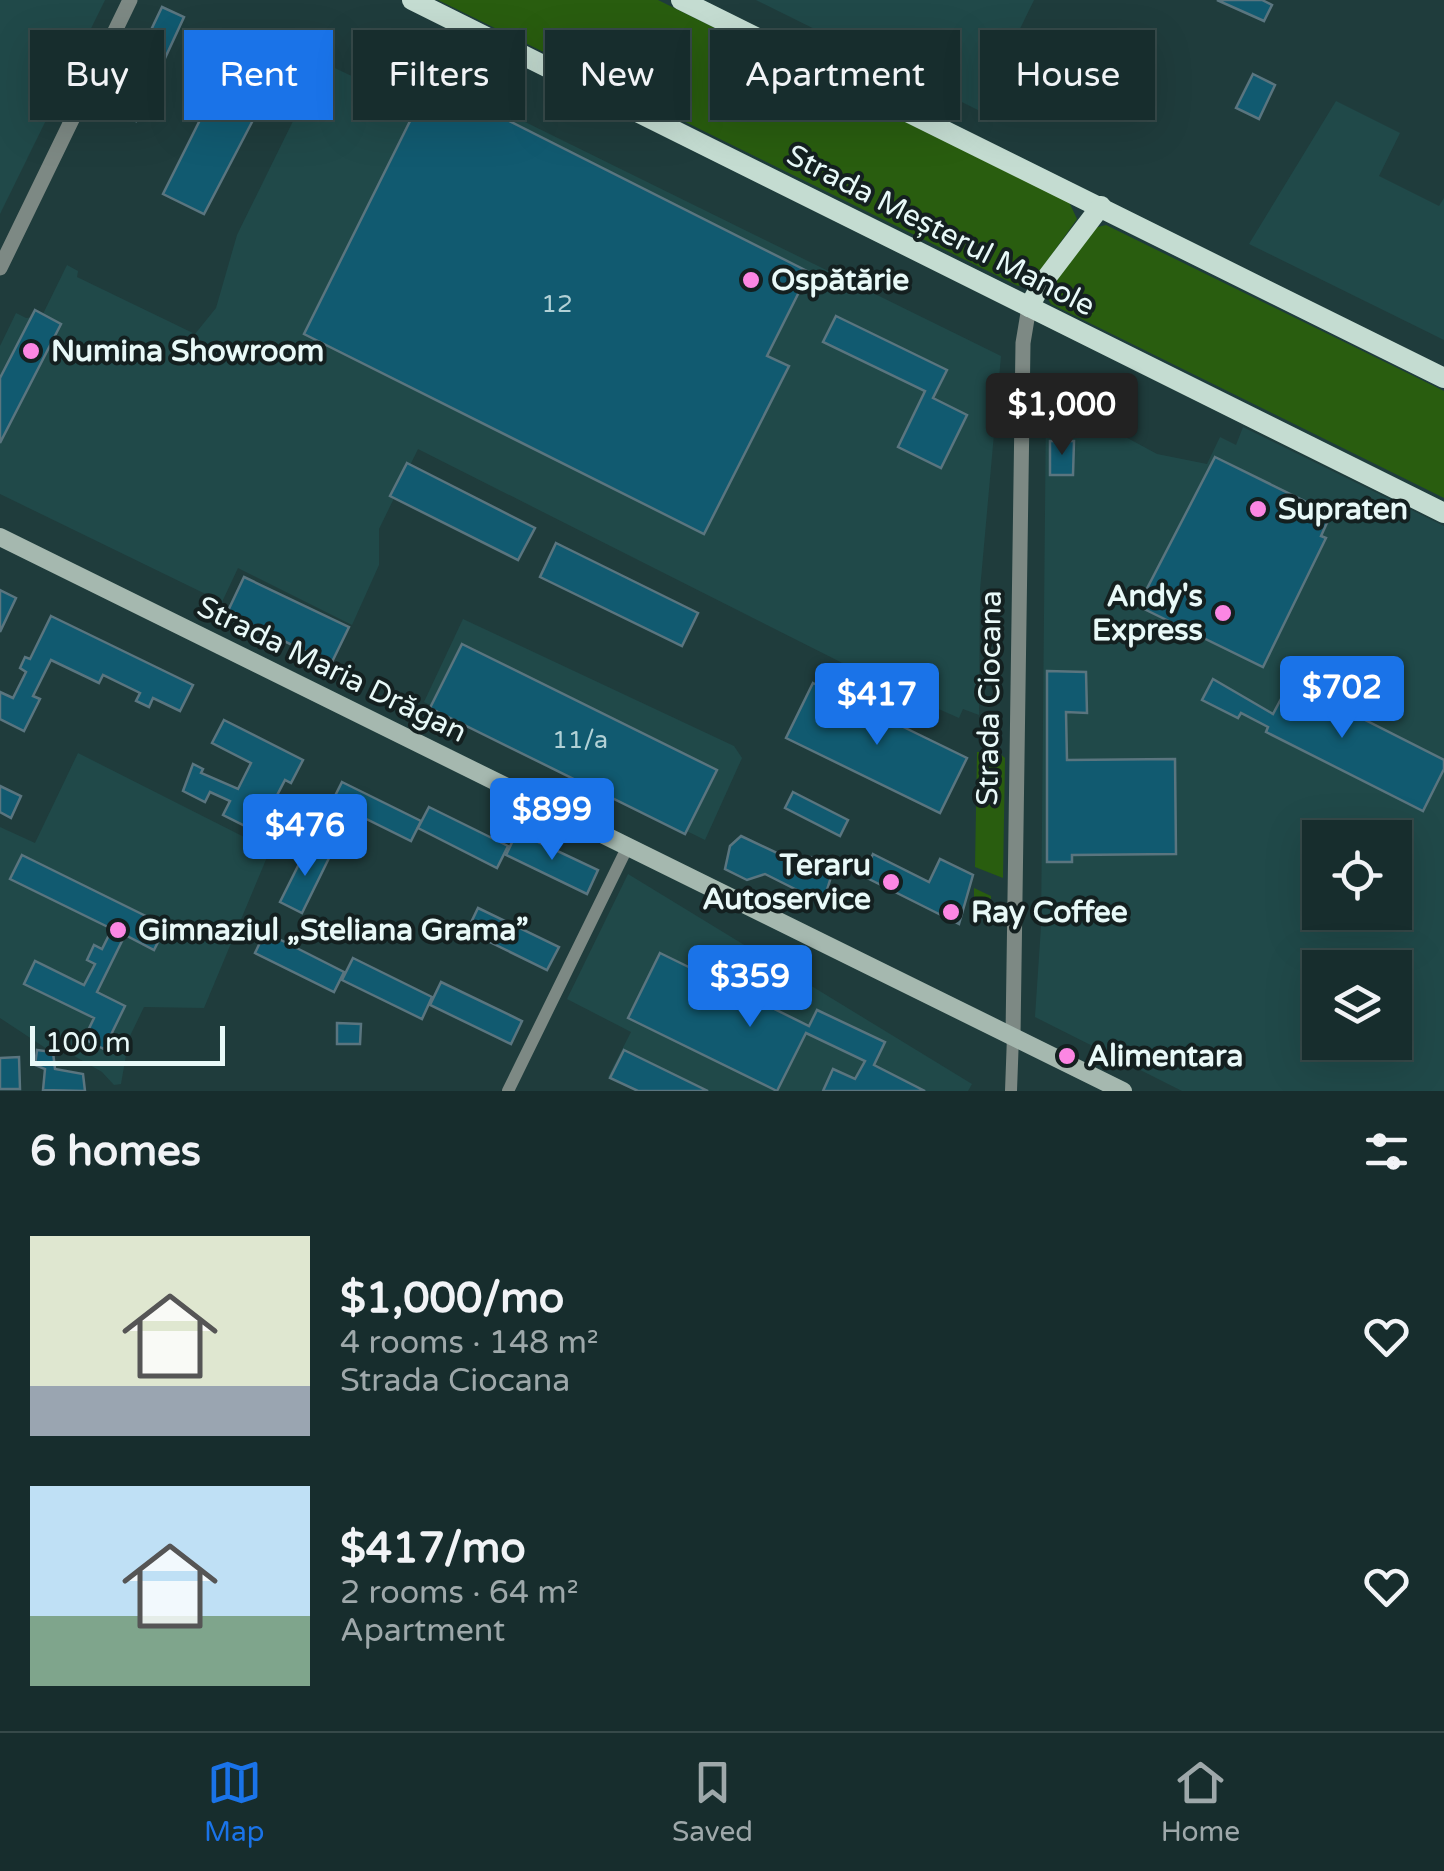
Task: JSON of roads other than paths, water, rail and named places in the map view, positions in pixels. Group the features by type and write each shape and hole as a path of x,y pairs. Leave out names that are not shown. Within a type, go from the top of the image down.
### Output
{"main road":[{"name":"Strada Meșterul Manole","path":"412,0 1444,513"},
{"path":"680,0 1444,378"},
{"path":"1030,307 1040,285 1101,206"},
{"name":"Strada Maria Drăgan","path":"0,537 1123,1091"}],"street":[{"path":"0,268 130,0"},
{"name":"Strada Ciocana","path":"1011,1091 1023,362 1030,307"},
{"path":"508,1091 628,846"}],"place":[{"name":"Ospătărie","path":"751,280"},
{"name":"Numina Showroom","path":"31,351"},
{"name":"Supraten","path":"1258,509"},
{"name":"Andy's Express","path":"1223,613"},
{"name":"Teraru Autoservice","path":"891,882"},
{"name":"Ray Coffee","path":"951,912"},
{"name":"Gimnaziul „Steliana Grama”","path":"118,930"},
{"name":"Alimentara","path":"1067,1056"}]}
